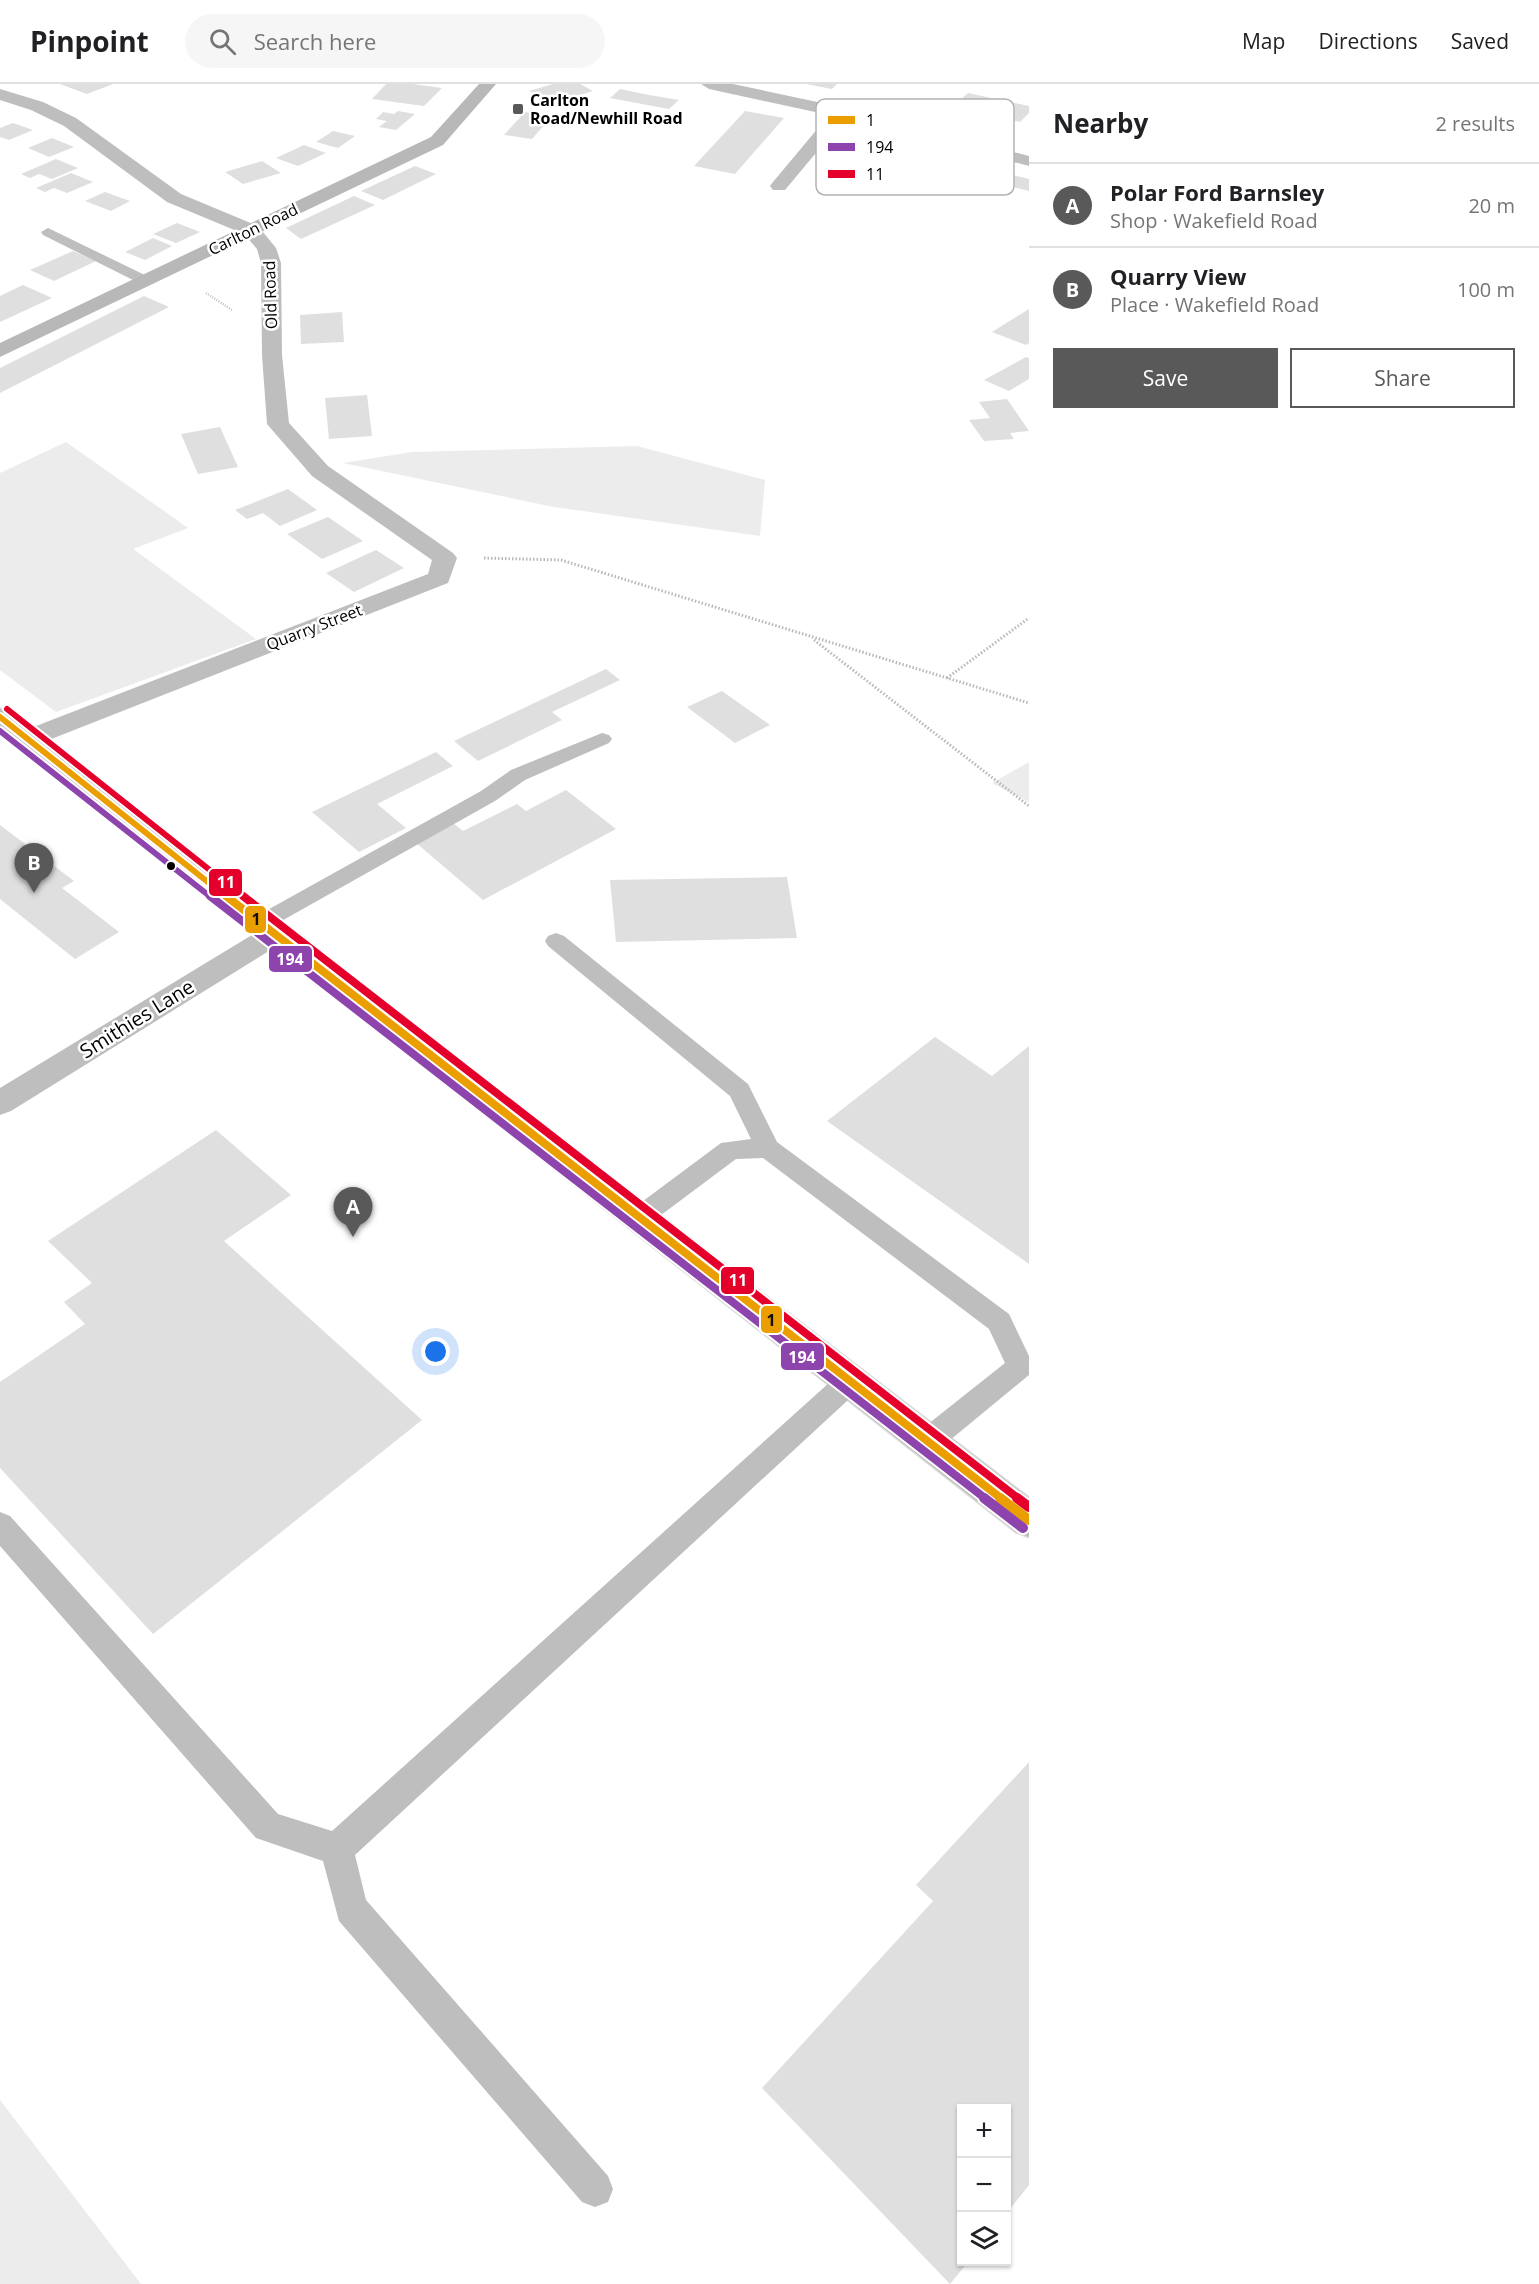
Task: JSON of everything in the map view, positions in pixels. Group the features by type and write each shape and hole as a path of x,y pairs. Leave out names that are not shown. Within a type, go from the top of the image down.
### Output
{"main road":[{"name":"Carlton Road","path":"0,351 437,141 488,84"}],"street":[{"path":"709,84 742,87 816,106"},
{"path":"0,94 55,114 86,132 174,198 251,230"},
{"path":"779,186 816,143"},
{"path":"1014,157 1029,161"},
{"name":"Old Road","path":"251,230 266,248 271,263 272,355 278,424 320,471 445,558"},
{"name":"Quarry Street","path":"27,739 439,579 445,558"},
{"path":"0,717 268,929 1029,1520"},
{"name":"Smithies Lane","path":"0,1103 268,929"}],"lane":[{"path":"48,232 146,280"},
{"path":"268,929 488,796 518,775 602,739"},
{"path":"556,940 739,1090 768,1148 999,1322 1020,1365 928,1441"},
{"path":"640,1217 730,1150 768,1148"},
{"path":"337,1849 850,1381"},
{"path":"0,1525 268,1827 337,1849"},
{"path":"337,1849 351,1909 595,2189"}],"path":[{"path":"445,558 561,560 1029,703"},
{"path":"946,678 1029,618"},
{"path":"811,638 1029,806"}],"shaded area":[{"path":"66,442 188,528 133,549 256,639 56,712 0,670 0,473"},
{"path":"637,446 765,480 760,536 554,507 343,463 412,452"},
{"path":"1029,762 1029,802 992,783"},
{"path":"0,2100 141,2284 0,2284"}],"building":[{"path":"60,84 113,84 87,94"},
{"path":"386,84 413,84 442,88 424,106 372,99"},
{"path":"553,84 580,84 593,91 553,103 529,91"},
{"path":"806,84 837,84 832,89"},
{"path":"620,89 679,100 669,109 610,98"},
{"path":"968,93 996,99 961,99"},
{"path":"1014,103 1029,106 1029,113 1020,122 1014,121"},
{"path":"398,111 415,114 396,130 379,127 387,121 376,119 383,112 394,114"},
{"path":"745,111 784,118 735,174 694,166"},
{"path":"525,112 552,116 532,139 504,135"},
{"path":"13,123 33,130 9,140 0,137 0,128"},
{"path":"333,131 355,136 338,148 316,142"},
{"path":"52,138 74,147 49,157 28,148"},
{"path":"304,145 326,153 298,166 276,158"},
{"path":"56,159 78,168 52,179 39,174 30,178 21,174"},
{"path":"262,161 281,173 243,184 225,172"},
{"path":"415,166 436,174 383,200 361,191"},
{"path":"71,173 93,182 67,193 54,188 45,192 36,188"},
{"path":"1014,175 1029,179 1029,191 1014,187"},
{"path":"105,192 130,201 111,211 85,201"},
{"path":"354,196 375,205 301,239 286,228"},
{"path":"177,223 200,232 176,243 153,234"},
{"path":"153,238 172,246 145,260 125,252"},
{"path":"73,251 96,261 54,281 30,270"},
{"path":"23,285 52,298 0,322 0,296"},
{"path":"144,296 169,307 0,393 0,368"},
{"path":"1029,309 1029,343 1026,345 992,332"},
{"path":"342,312 344,342 301,344 300,315"},
{"path":"1026,357 1029,358 1029,379 1009,391 984,380"},
{"path":"367,395 372,436 329,439 325,398"},
{"path":"1007,399 1029,431 1010,433 1014,439 984,441 969,420 990,418 979,402"},
{"path":"220,427 238,467 198,474 181,434"},
{"path":"288,489 317,510 280,526 263,513 247,519 235,510"},
{"path":"328,517 363,541 322,559 287,534"},
{"path":"376,550 404,568 354,592 326,573"},
{"path":"606,669 620,680 552,712 562,720 478,761 454,741"},
{"path":"722,691 770,725 735,743 687,707"},
{"path":"436,752 453,766 377,804 406,828 359,852 312,812"},
{"path":"566,790 616,829 483,900 415,842 453,823 463,831 517,804 526,811"},
{"path":"0,825 74,881 62,888 119,932 75,959 0,899"},
{"path":"787,877 797,938 616,942 610,880"},
{"path":"935,1037 992,1076 1029,1046 1029,1264 827,1121"},
{"path":"216,1130 291,1195 224,1241 422,1420 153,1634 0,1468 0,1382 85,1324 64,1302 92,1283 48,1241"},
{"path":"1029,1762 1029,2185 1011,2208 1011,2104 957,2104 957,2266 965,2266 950,2284 762,2088 933,1901 916,1885"}],"transit line":[{"name":"11","path":"7,709 127,806 1029,1507"},
{"name":"1","path":"0,717 120,814 1029,1520"},
{"name":"194","path":"0,731 1023,1528"}],"place":[{"name":"Carlton Road/Newhill Road","path":"518,109"},
{"name":"Quarry View","path":"34,893"},
{"name":"Polar Ford Barnsley","path":"353,1237"}]}
